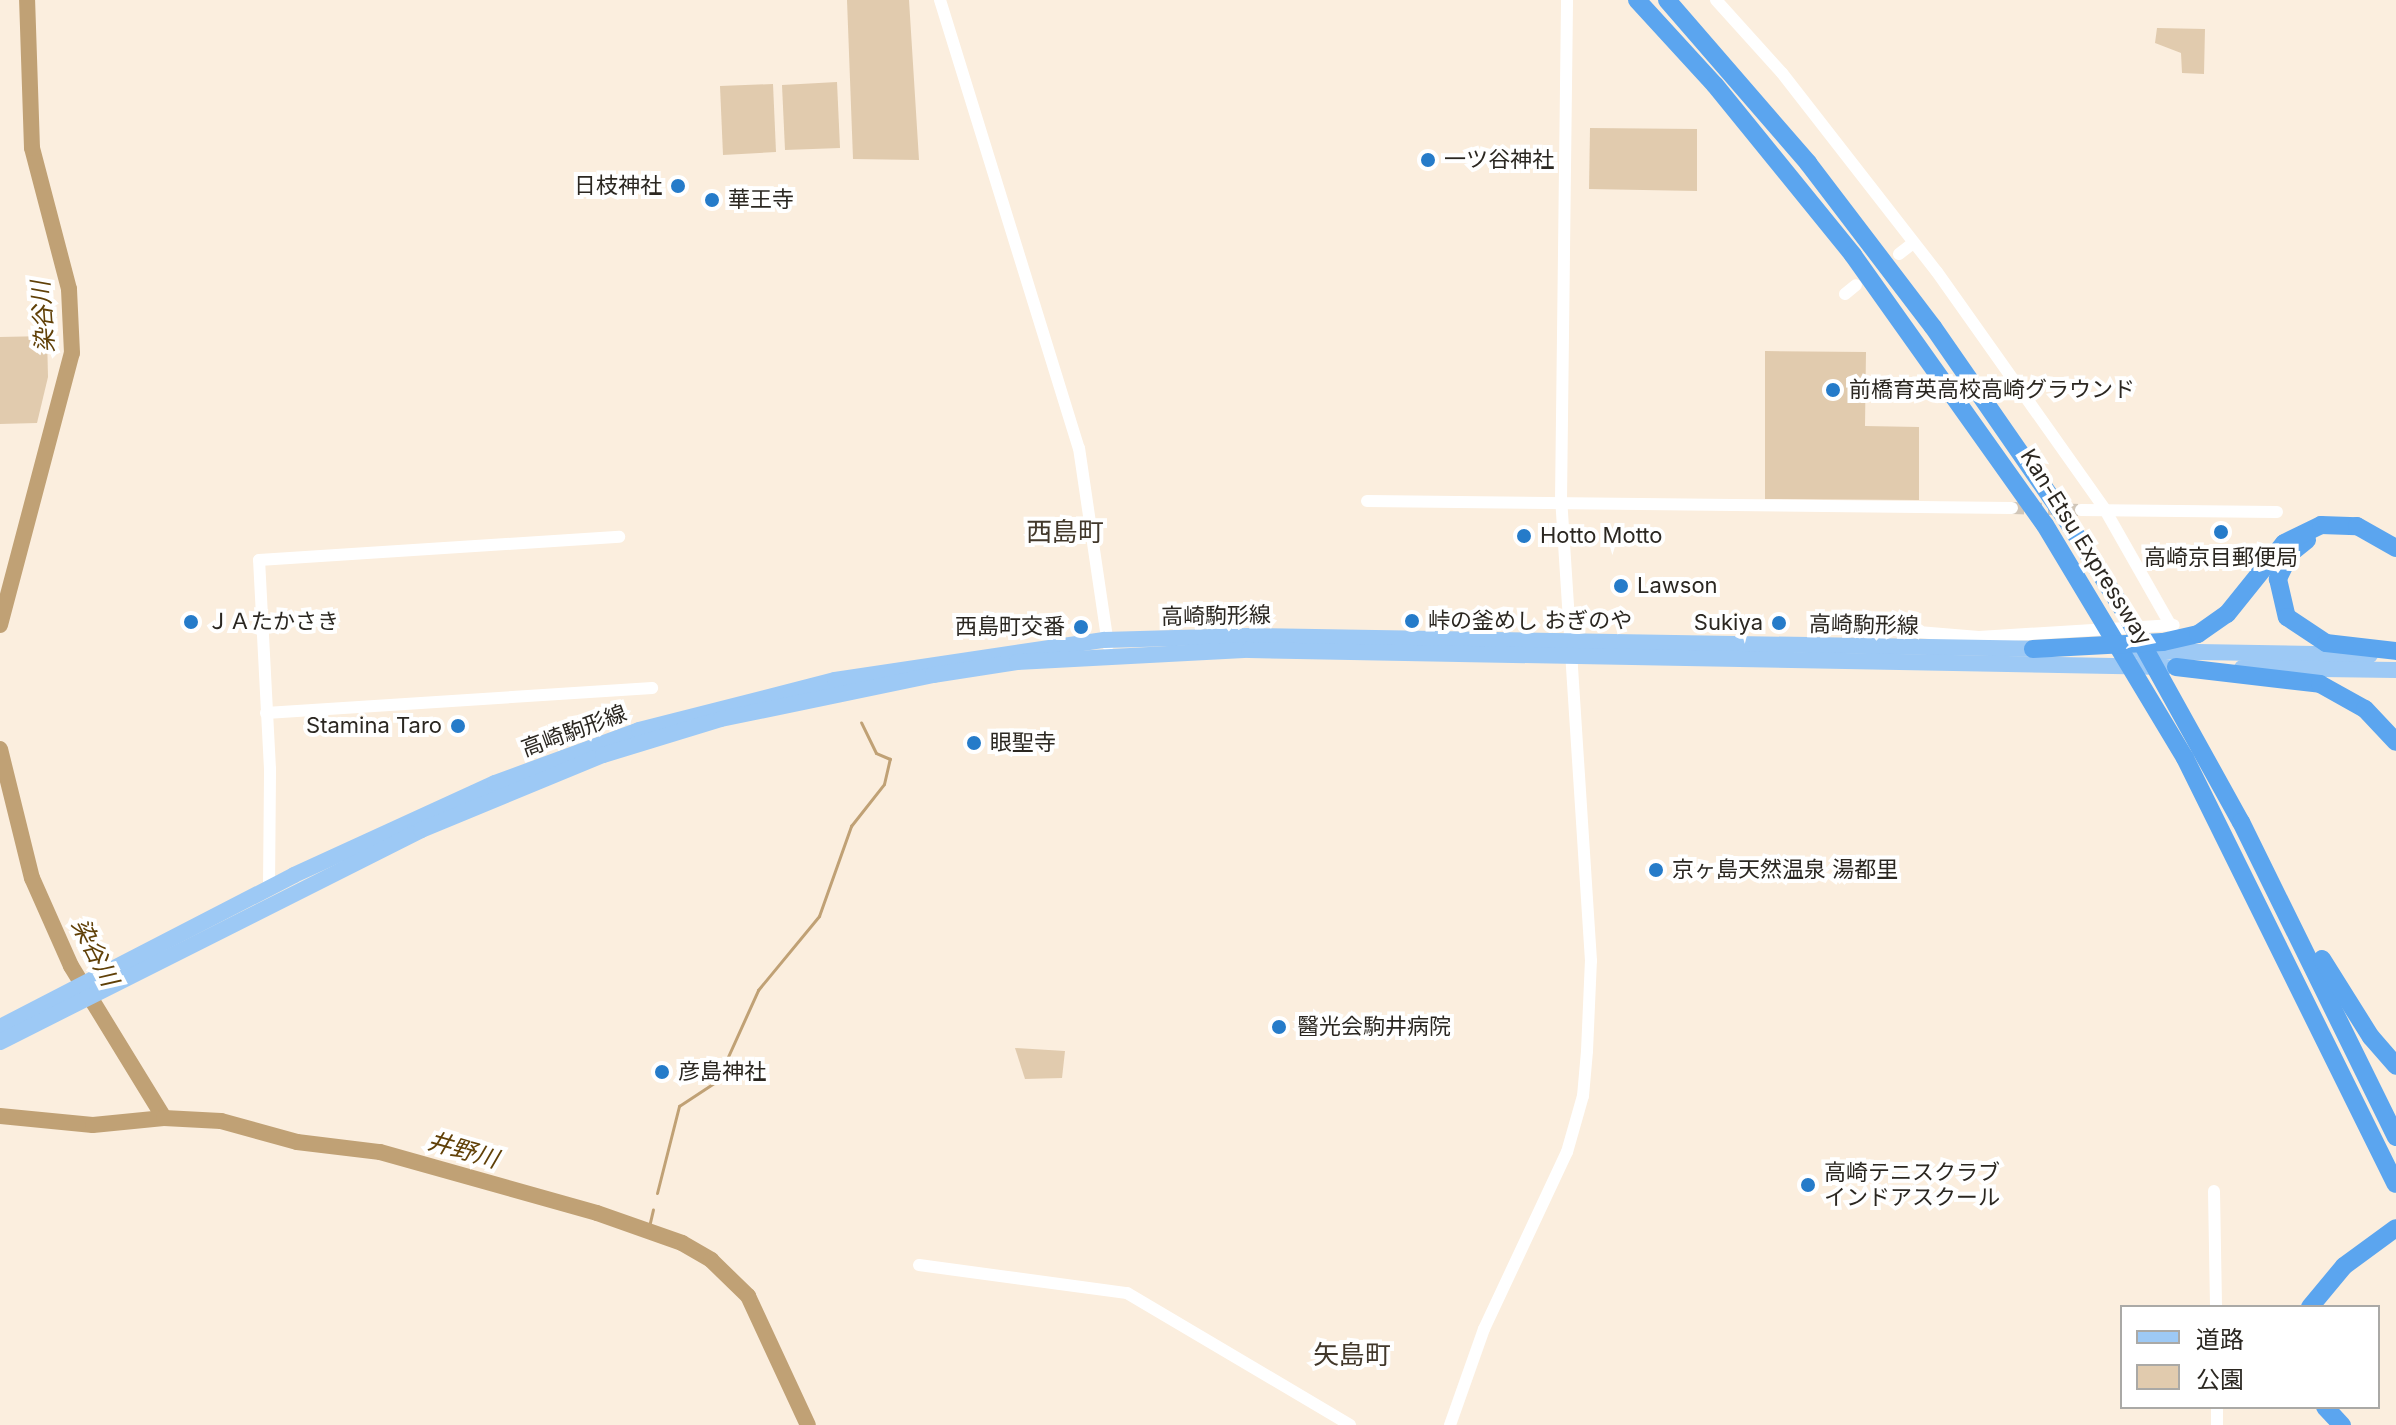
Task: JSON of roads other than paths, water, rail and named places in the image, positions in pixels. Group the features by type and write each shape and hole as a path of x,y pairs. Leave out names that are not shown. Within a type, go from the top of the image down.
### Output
{"highway":[{"name":"Kan-Etsu Expressway","path":"1637,0 1715,85 1880,291 1981,430 2104,617 2145,686 2319,1021 2396,1184"},
{"name":"Kan-Etsu Expressway","path":"1667,0 1808,163 1933,327 2125,613 2241,822 2396,1137"},
{"path":"2033,649 2163,642 2198,634 2227,614 2284,543 2321,525 2357,526 2396,548"},
{"path":"2396,562 2363,538 2321,535 2290,554 2278,592 2287,617 2310,637 2346,647 2396,653"},
{"path":"2176,667 2320,684 2365,709 2396,742"},
{"path":"2241,822 2355,1012 2396,1066"},
{"path":"2319,1021 2396,1199"},
{"path":"2312,1305 2344,1266 2396,1228"},
{"path":"2324,1305 2351,1273 2396,1239"},
{"path":"2312,1409 2325,1425"},
{"path":"2327,1409 2342,1425"}],"main road":[{"name":"高崎駒形線","path":"103,982 269,888 495,783 719,706 914,665 1104,640 1248,636 1872,654 2176,667 2396,670"},
{"name":"高崎駒形線","path":"103,982 421,830 603,755 721,719 838,691 1017,662 1115,655 1249,650 1569,647"},
{"name":"高崎駒形線","path":"1872,654 2033,649 2396,653"},
{"path":"0,1027 103,982"},
{"path":"0,1042 69,999"}],"street":[{"path":"940,0 1079,448 1104,640 1115,655"},
{"path":"1450,1425 1484,1329 1552,1192 1583,1096 1591,961 1561,501 1559,344 1567,0"},
{"path":"1716,0 1782,73 1913,243 2104,508 2174,625 1979,637 1882,629 1872,634 1872,654"},
{"path":"1899,254 1913,243"},
{"path":"1845,294 1856,285"},
{"path":"1367,501 2012,508"},
{"path":"2081,510 2277,512"},
{"path":"269,888 259,560 619,537"},
{"path":"266,713 652,688"},
{"path":"2214,1191 2216,1305"},
{"path":"919,1265 1127,1293 1350,1425"}],"waterway":[{"name":"染谷川","path":"0,625 72,353 69,289 32,148 27,0"},
{"path":"657,1193 679,1106 717,1081 758,990 819,916 851,826 884,784 890,759 876,753 861,722"},
{"name":"染谷川","path":"0,749 32,878 71,966 164,1118"},
{"name":"井野川","path":"0,1116 93,1125 164,1118 221,1121 297,1142 380,1152 597,1213 682,1243 711,1260 748,1296 808,1425"},
{"path":"648,1231 653,1210"}],"tunnel":[{"path":"2012,508 2081,510"}],"place":[{"name":"一ツ谷神社","path":"1428,160"},
{"name":"日枝神社","path":"678,186"},
{"name":"華王寺","path":"712,200"},
{"name":"前橋育英高校高崎グラウンド","path":"1833,390"},
{"name":"高崎京目郵便局","path":"2221,532"},
{"name":"Hotto Motto","path":"1524,536"},
{"name":"Lawson","path":"1621,586"},
{"name":"峠の釜めし おぎのや","path":"1412,621"},
{"name":"ＪＡたかさき","path":"191,622"},
{"name":"Sukiya","path":"1779,623"},
{"name":"西島町交番","path":"1081,627"},
{"name":"Stamina Taro","path":"458,726"},
{"name":"眼聖寺","path":"974,743"},
{"name":"京ヶ島天然温泉 湯都里","path":"1656,870"},
{"name":"醫光会駒井病院","path":"1279,1027"},
{"name":"彦島神社","path":"662,1072"},
{"name":"高崎テニスクラブ インドアスクール","path":"1808,1185"}],"district":[{"name":"西島町","path":"1065,532"},
{"name":"矢島町","path":"1352,1355"}]}
